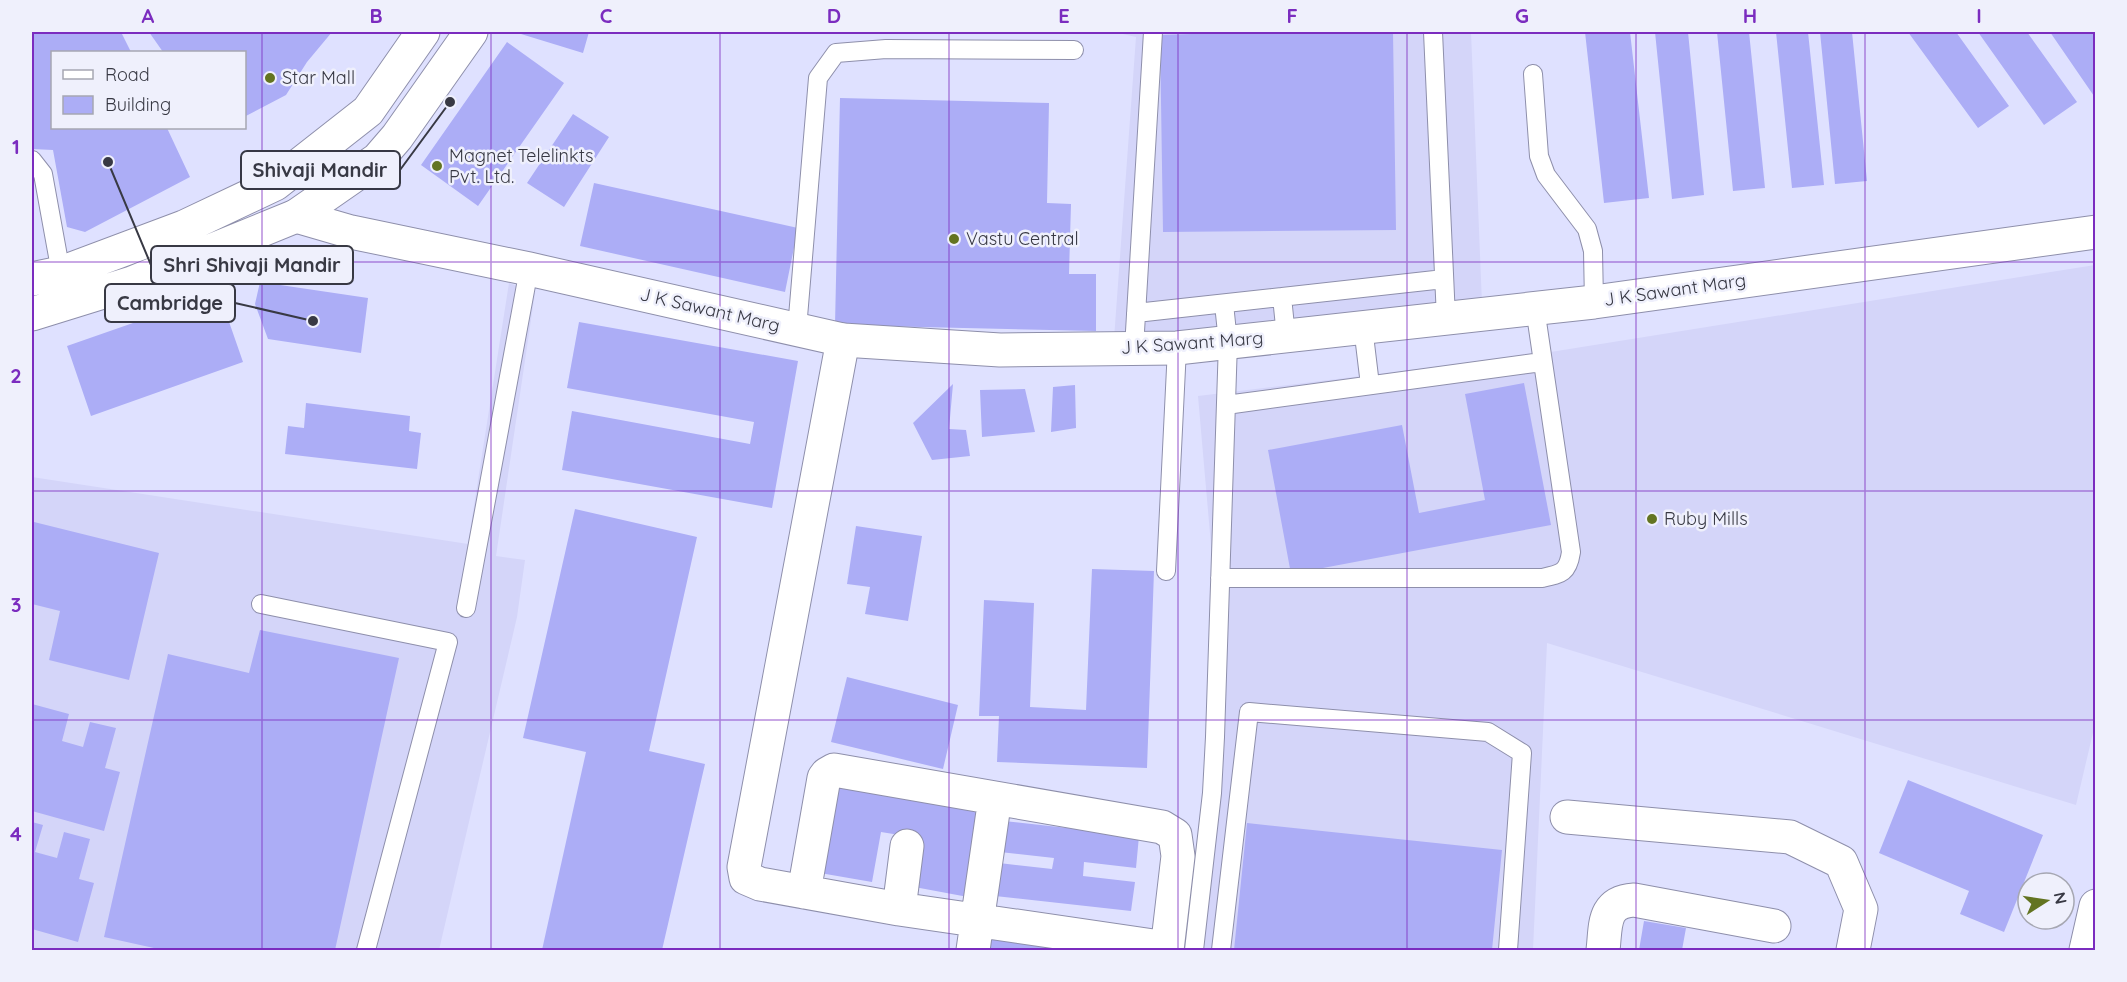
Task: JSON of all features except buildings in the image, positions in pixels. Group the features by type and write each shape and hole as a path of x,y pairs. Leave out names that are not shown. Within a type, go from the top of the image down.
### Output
{"street":[{"path":"46,276 184,227 275,184 368,111 423,32"},
{"path":"32,314 132,283 296,216 378,159 397,137 471,32"},
{"name":"J K Sawant Marg","path":"296,216 351,232 529,269 843,340 1000,350 1177,348 1594,302 2096,232"},
{"path":"804,892 824,778 834,770 1162,827 1175,835 1178,856 1176,950 975,936 899,909 804,892 746,878 744,867 843,340"},
{"path":"975,936 995,798"},
{"path":"1567,817 1790,837 1841,862 1861,909 1853,951"},
{"path":"899,909 908,846"},
{"path":"1603,951 1607,916 1612,908 1621,901 1634,900 1774,926"},
{"path":"2086,951 2096,906"}],"lane":[{"path":"1134,348 1153,32"},
{"path":"1433,32 1446,318"},
{"path":"797,329 818,78 836,53 886,49 1074,50"},
{"path":"1533,74 1539,156 1546,175 1587,229 1593,251 1594,302"},
{"path":"32,160 43,174 46,276"},
{"path":"466,608 529,269"},
{"path":"1136,314 1444,279"},
{"path":"1282,297 1286,336"},
{"path":"1176,950 1212,793 1228,342 1224,304"},
{"path":"1220,578 1542,578 1560,574 1569,565 1571,552 1534,308"},
{"path":"1362,327 1370,385"},
{"path":"1166,571 1177,348"},
{"path":"1226,405 1542,362"},
{"path":"261,604 448,642 366,951"},
{"path":"1221,951 1249,712 1488,732 1522,753 1508,951"}],"shaded area":[{"path":"1114,32 1471,32 1482,304 1114,339 1136,37"},
{"name":"Ruby Mills","path":"2095,265 2096,720 2076,805 1547,643 1533,950 1194,950 1226,717 1198,396 1532,355"},
{"path":"509,283 535,293 496,556 525,560 517,617 439,950 32,950 32,477 468,544"}],"place":[{"name":"Star Mall","path":"270,78"},
{"name":"Shivaji Mandir","path":"450,102"},
{"name":"Shri Shivaji Mandir","path":"108,162"},
{"name":"Magnet Telelinkts Pvt. Ltd.","path":"437,166"},
{"name":"Vastu Central","path":"954,239"},
{"name":"Cambridge","path":"313,321"},
{"name":"Ruby Mills","path":"1652,519"}]}
